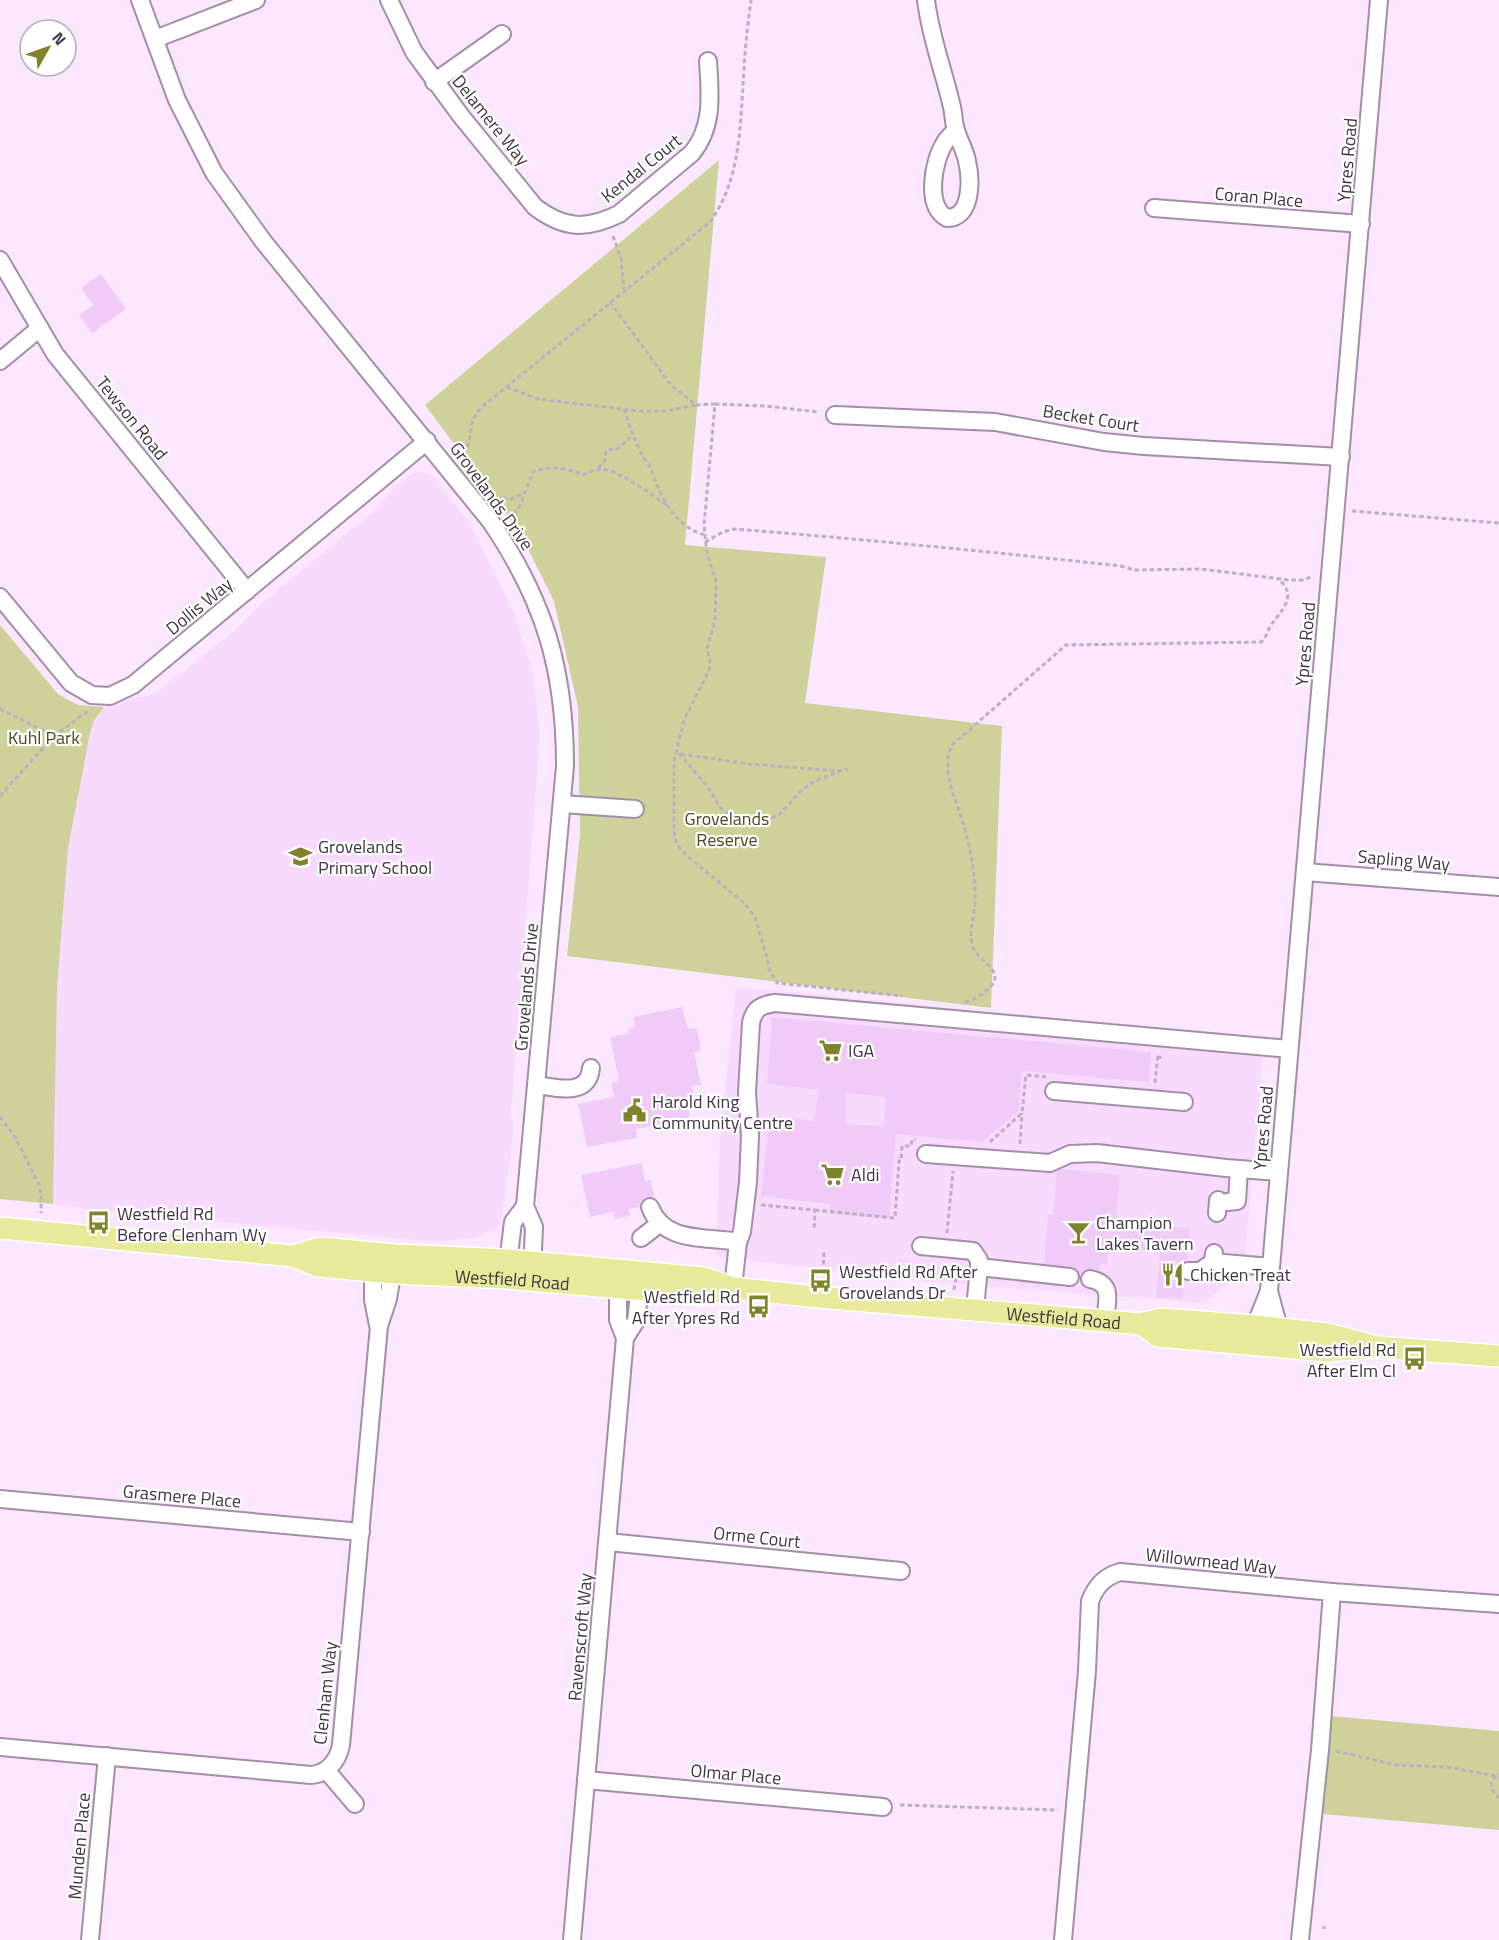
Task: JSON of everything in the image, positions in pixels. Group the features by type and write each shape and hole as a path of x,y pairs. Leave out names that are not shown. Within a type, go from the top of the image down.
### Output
{"main road":[{"name":"Westfield Road","path":"0,1228 293,1256 318,1266 373,1262 508,1269 640,1281 703,1295 733,1288 1105,1320 1141,1324 1158,1336 1278,1337 1327,1351 1377,1347 1499,1356"}],"street":[{"name":"Grovelands Drive","path":"140,0 177,100 214,173 263,241 491,522 510,549 541,613 557,667 562,700 565,766 525,1206 534,1227 532,1272"},
{"path":"155,39 256,0"},
{"name":"Delamere Way","path":"389,0 414,52 435,82 535,207 563,223 579,226 600,222"},
{"path":"926,0 956,130"},
{"name":"Ypres Road","path":"1254,1335 1269,1291 1379,0"},
{"path":"435,82 502,33"},
{"name":"Kendal Court","path":"600,222 619,214 638,199 692,153 700,143 710,107 708,62"},
{"name":"Coran Place","path":"1154,208 1361,224"},
{"name":"Tewson Road","path":"0,260 55,354 248,591"},
{"path":"0,361 40,328"},
{"name":"Becket Court","path":"835,415 995,422 1104,442 1341,457"},
{"name":"Dollis Way","path":"0,597 71,683 92,695 110,696 133,685 427,441"},
{"path":"562,804 635,809"},
{"name":"Sapling Way","path":"1305,872 1499,887"},
{"path":"733,1288 748,1182 750,1136 747,1092 751,1023 754,1012 763,1004 775,1003 1289,1049"},
{"path":"537,1085 572,1089 581,1087 590,1077 591,1068"},
{"path":"1052,1084 1184,1102"},
{"path":"924,1148 1050,1163 1070,1154 1097,1153 1279,1172"},
{"path":"1221,1205 1237,1202 1239,1169"},
{"name":"Grovelands Drive","path":"508,1269 513,1222 525,1206"},
{"path":"650,1207 659,1224 679,1234 738,1242"},
{"path":"642,1238 659,1224"},
{"path":"921,1246 973,1251 979,1260 975,1309"},
{"path":"1188,1271 1200,1271 1213,1257 1271,1267"},
{"name":"Clenham Way","path":"373,1262 373,1300 379,1326"},
{"name":"Clenham Way","path":"0,1747 311,1775 326,1770 335,1761 340,1750 379,1326 388,1299 394,1264"},
{"path":"979,1267 1070,1277"},
{"name":"Ravenscroft Way","path":"618,1279 618,1320 626,1338"},
{"path":"1090,1279 1100,1281 1106,1287 1108,1293 1105,1320"},
{"name":"Ravenscroft Way","path":"572,1940 626,1338 636,1321 640,1281"},
{"name":"Ypres Road","path":"1269,1291 1278,1337"},
{"name":"Grasmere Place","path":"0,1499 361,1532"},
{"name":"Orme Court","path":"608,1542 901,1571"},
{"name":"Willowmead Way","path":"1063,1940 1089,1644 1090,1601 1093,1593 1104,1580 1120,1572 1332,1592 1499,1604"},
{"path":"1300,1940 1320,1750 1332,1592"},
{"name":"Munden Place","path":"90,1940 107,1756"},
{"path":"326,1770 355,1804"},
{"name":"Olmar Place","path":"586,1780 883,1807"}],"path":[{"path":"461,462 475,415 710,222 729,189 737,158 751,0"},
{"path":"600,222 617,243 624,291"},
{"path":"610,302 671,385 696,405"},
{"path":"507,387 538,399 651,412 716,404 794,409 835,415"},
{"path":"716,404 704,525 707,554 716,581 714,620 707,649 710,660 709,671 684,720 678,753 674,762 676,843 686,855 751,910 760,928 769,969 777,983 902,996"},
{"path":"624,409 642,456 652,470 652,476 668,506 685,527 705,534"},
{"path":"504,517 516,511 533,472 560,468 583,475 598,468 605,461 606,452 611,449 616,450 633,435"},
{"path":"598,468 615,473 668,506"},
{"path":"492,502 504,498 510,500 524,492"},
{"path":"1350,511 1499,523"},
{"path":"705,542 723,532 734,530 837,536 914,546 1121,566 1134,570 1201,569 1303,580 1318,575"},
{"path":"960,1002 978,998 994,982 996,976 974,951 972,944 971,926 975,904 973,864 947,767 952,745 1066,645 1261,642 1286,604 1288,595 1277,578"},
{"path":"0,796 54,736 88,711 92,703"},
{"path":"0,708 54,736"},
{"path":"678,753 749,765 840,771"},
{"path":"678,753 711,790 719,806 741,825 749,826 779,814 813,782 848,769"},
{"path":"1155,1086 1158,1048"},
{"path":"1157,1057 1164,1058"},
{"path":"1013,1148 1020,1148 1023,1135 1022,1113 1026,1075 1052,1084"},
{"path":"996,1147 985,1146 1022,1113"},
{"path":"0,1117 15,1137 39,1185 41,1216"},
{"path":"758,1205 895,1218 898,1161 901,1161 902,1146 911,1146 912,1140 924,1148"},
{"path":"946,1235 953,1165"},
{"path":"814,1228 815,1210"},
{"path":"823,1272 824,1251"},
{"path":"954,1290 958,1261"},
{"path":"1328,1750 1396,1765 1447,1767 1498,1775"},
{"path":"1498,1775 1491,1783 1493,1791 1499,1798"},
{"path":"883,1807 904,1805 1075,1811"}],"shaded area":[{"name":"Grovelands Primary School","path":"428,473 433,477 470,523 513,611 532,670 540,735 511,1113 513,1126 511,1157 500,1225 477,1237 446,1241 415,1240 93,1210 53,1204 57,988 68,848 82,769 94,720 104,707 144,697 161,689 232,633 260,605 380,506 388,493 412,474"},
{"path":"736,987 1264,1039 1244,1270 1204,1303 881,1278 862,1271 792,1266 716,1256 720,1141"}],"green space":[{"name":"Grovelands Reserve","path":"719,160 685,545 826,557 805,703 1002,726 991,1008 567,956 580,835 578,707 554,601 519,531 425,405"},
{"name":"Kuhl Park","path":"0,625 58,694 78,705 104,707 94,720 90,733 68,848 57,988 53,1204 0,1199"},
{"path":"1331,1716 1499,1731 1499,1830 1323,1814"}],"building":[{"path":"101,274 126,309 92,333 79,315 93,305 81,288"},
{"name":"Harold King Community Centre","path":"682,1007 688,1029 697,1028 701,1051 694,1052 701,1085 692,1086 693,1093 686,1094 690,1118 636,1129 637,1138 587,1147 578,1104 614,1097 611,1083 619,1081 610,1037 629,1033 628,1029 635,1027 633,1017"},
{"path":"772,1017 1151,1052 1149,1082 1022,1071 1019,1111 982,1142 896,1134 889,1219 830,1214 830,1204 761,1196 770,1115 814,1121 819,1090 767,1084","holes":["846,1093 886,1097 884,1126 846,1124"]},
{"path":"642,1163 645,1181 651,1180 654,1197 645,1198 641,1201 640,1207 628,1209 630,1216 615,1219 613,1212 590,1217 581,1175"},
{"name":"Champion Lakes Tavern","path":"1061,1169 1120,1175 1116,1223 1190,1228 1187,1261 1179,1265 1178,1270 1179,1277 1185,1281 1183,1299 1156,1297 1160,1252 1109,1246 1107,1265 1100,1264 1099,1271 1087,1269 1080,1276 1077,1269 1072,1267 1044,1264 1048,1215 1053,1215 1057,1171"}],"place":[{"name":"Grovelands Primary School","path":"300,856"},
{"name":"IGA","path":"830,1050"},
{"name":"Harold King Community Centre","path":"634,1111"},
{"name":"Aldi","path":"833,1174"},
{"name":"Westfield Rd Before Clenham Wy","path":"99,1223"},
{"name":"Champion Lakes Tavern","path":"1078,1232"},
{"name":"Chicken Treat","path":"1172,1274"},
{"name":"Westfield Rd After Grovelands Dr","path":"821,1281"},
{"name":"Westfield Rd After Ypres Rd","path":"758,1306"},
{"name":"Westfield Rd After Elm Cl","path":"1414,1359"}]}
